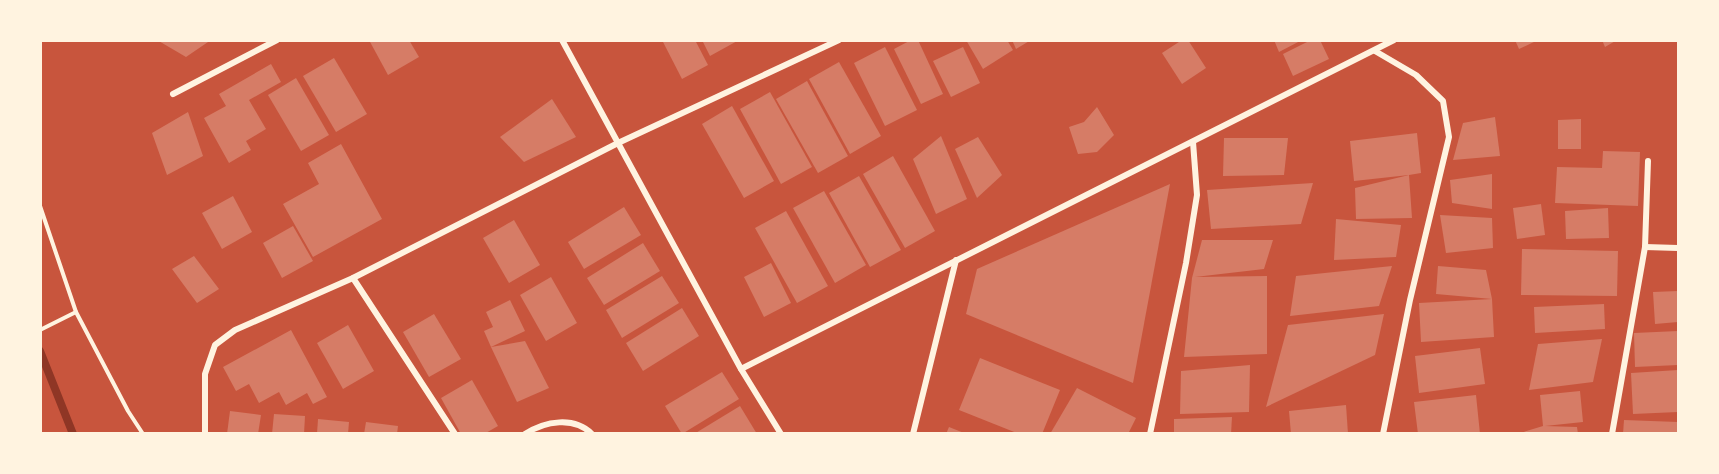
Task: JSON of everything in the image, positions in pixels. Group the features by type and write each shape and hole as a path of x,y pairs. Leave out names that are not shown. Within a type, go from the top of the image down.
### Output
{"street":[{"path":"173,94 277,40"},
{"path":"562,40 741,369 781,434"},
{"path":"205,434 205,374 215,345 235,330 353,278 618,143 839,40"},
{"path":"741,369 1394,40"},
{"path":"1375,51 1416,75 1443,101 1449,137 1410,300 1383,434"},
{"path":"1150,434 1186,263 1197,195 1193,142"},
{"path":"1612,434 1645,247 1648,161"},
{"path":"1645,247 1678,248"},
{"path":"913,434 956,260"},
{"path":"353,278 455,434"},
{"path":"525,434 557,421 583,425 592,434"}],"path":[{"path":"40,206 76,312 128,411 143,434"},
{"path":"40,330 76,312"}],"building":[{"path":"157,40 211,40 186,57"},
{"path":"369,40 409,40 419,57 388,75"},
{"path":"662,40 695,40 708,65 682,79"},
{"path":"702,40 739,40 710,56"},
{"path":"911,40 918,40 943,94 921,104 894,49"},
{"path":"966,40 1007,40 1013,50 983,69"},
{"path":"1012,40 1031,40 1016,49"},
{"path":"1182,40 1188,40 1206,68 1182,84 1162,53"},
{"path":"1274,40 1302,40 1279,52"},
{"path":"1311,40 1320,40 1329,59 1293,76 1283,54"},
{"path":"1515,40 1538,40 1519,49"},
{"path":"1602,40 1617,40 1605,47"},
{"path":"885,47 917,110 885,126 854,63"},
{"path":"963,47 980,83 951,97 933,61"},
{"path":"334,58 367,114 336,132 303,76"},
{"path":"839,62 881,136 850,154 809,79"},
{"path":"271,64 281,82 249,100 266,129 246,141 251,150 229,163 204,118 226,106 219,94"},
{"path":"296,78 329,135 301,151 268,95"},
{"path":"807,81 848,156 818,173 776,99"},
{"path":"770,92 812,167 781,184 740,109"},
{"path":"552,99 576,137 524,162 500,137"},
{"path":"732,106 774,181 744,198 702,124"},
{"path":"1097,107 1114,135 1097,152 1078,154 1069,127 1084,122"},
{"path":"188,112 203,156 167,175 152,133"},
{"path":"1495,117 1500,156 1453,160 1463,123"},
{"path":"1581,119 1581,149 1558,149 1558,120"},
{"path":"1417,133 1421,173 1354,181 1350,141"},
{"path":"941,136 967,199 936,214 913,159"},
{"path":"978,137 1002,175 977,198 955,149"},
{"path":"1224,138 1288,138 1284,175 1223,176"},
{"path":"341,144 382,219 313,257 283,204 319,184 308,163"},
{"path":"1603,151 1640,152 1638,206 1555,203 1557,167 1602,168"},
{"path":"893,156 935,231 905,248 863,174"},
{"path":"1492,174 1492,209 1452,203 1450,180"},
{"path":"1409,175 1412,218 1356,219 1355,188"},
{"path":"859,176 901,250 870,267 829,193"},
{"path":"1313,183 1301,224 1211,229 1207,190"},
{"path":"1170,184 1133,383 966,314 977,269"},
{"path":"824,191 866,265 835,283 793,208"},
{"path":"233,196 252,232 222,249 202,213"},
{"path":"1541,204 1545,235 1517,239 1513,208"},
{"path":"624,207 641,235 584,269 568,242"},
{"path":"1608,208 1609,238 1566,239 1565,211"},
{"path":"786,211 828,286 797,303 755,228"},
{"path":"1440,215 1492,218 1493,248 1446,253"},
{"path":"1336,219 1401,225 1396,257 1334,260"},
{"path":"514,220 540,265 509,283 483,238"},
{"path":"293,226 313,261 282,278 263,243"},
{"path":"1202,240 1273,240 1264,269 1195,277 1267,276 1267,354 1184,357 1192,278"},
{"path":"643,243 660,271 604,305 587,278"},
{"path":"1522,249 1618,251 1617,296 1521,295"},
{"path":"194,256 219,289 197,303 172,269"},
{"path":"771,263 791,303 764,317 744,277"},
{"path":"1392,266 1379,306 1290,316 1296,276"},
{"path":"1438,266 1486,270 1492,299 1436,294"},
{"path":"662,276 679,303 622,338 606,310"},
{"path":"551,277 577,323 546,341 520,295"},
{"path":"1678,291 1678,322 1655,324 1653,292"},
{"path":"1492,299 1494,337 1421,342 1419,303"},
{"path":"510,300 525,331 491,347 484,331 493,327 486,312"},
{"path":"1604,304 1605,329 1535,333 1534,307"},
{"path":"682,308 699,336 643,371 626,343"},
{"path":"434,314 461,359 429,377 403,332"},
{"path":"1384,314 1375,355 1266,407 1288,325"},
{"path":"348,325 374,371 343,389 317,343"},
{"path":"291,330 327,397 313,404 307,393 286,405 279,392 259,403 249,384 236,391 223,367"},
{"path":"1678,331 1678,365 1635,367 1634,333"},
{"path":"1602,339 1593,382 1529,390 1538,344"},
{"path":"525,341 549,388 517,402 491,347"},
{"path":"1480,348 1485,384 1419,393 1415,356"},
{"path":"980,358 1060,390 1042,434 1019,434 959,410"},
{"path":"1250,365 1249,412 1180,414 1181,371"},
{"path":"1678,370 1678,412 1633,414 1631,373"},
{"path":"722,372 739,399 682,434 665,406"},
{"path":"472,380 498,426 484,434 461,434 441,398"},
{"path":"1077,388 1136,418 1128,434 1050,434"},
{"path":"1580,391 1583,422 1545,426 1577,427 1578,434 1517,434 1543,426 1540,395"},
{"path":"1476,395 1480,434 1418,434 1414,402"},
{"path":"1346,405 1348,434 1291,434 1289,411"},
{"path":"740,406 757,434 694,434"},
{"path":"230,411 261,415 258,434 227,434"},
{"path":"274,414 305,416 304,434 272,434"},
{"path":"1232,417 1231,434 1174,434 1174,419"},
{"path":"318,419 349,422 348,434 317,434"},
{"path":"1624,420 1678,422 1678,434 1623,434"},
{"path":"366,422 398,426 397,434 364,434"},
{"path":"949,427 964,433 964,434 946,434"}],"waterway":[{"path":"40,351 73,434"}]}
